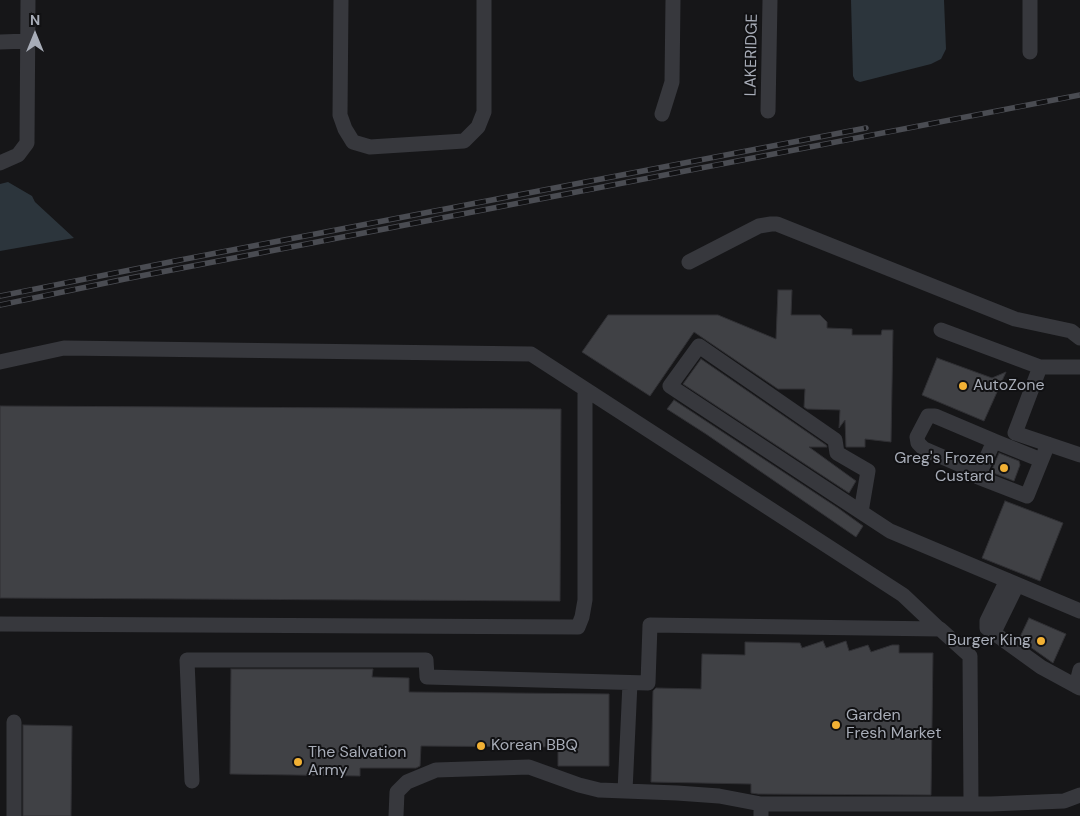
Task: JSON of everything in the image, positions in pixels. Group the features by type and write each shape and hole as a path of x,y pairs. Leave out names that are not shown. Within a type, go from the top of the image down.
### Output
{"street":[{"path":"0,164 18,156 27,143 28,0"},
{"path":"341,0 340,115 345,129 353,142 370,147 464,141 478,127 484,112 484,0"},
{"path":"662,114 672,82 673,0"},
{"name":"LAKERIDGE","path":"768,111 770,0"},
{"path":"1030,0 1030,52"},
{"path":"0,42 28,41"},
{"path":"689,262 759,226 777,224 1015,319 1072,331 1080,338"},
{"path":"941,330 1040,367 1080,367"},
{"path":"861,512 868,471 836,453 835,440 699,346 670,386 861,512 890,531 1080,611"},
{"path":"0,362 64,348 531,354 902,595 970,656 971,804"},
{"path":"1040,367 1015,433 1079,454"},
{"path":"0,624 578,627 582,618 585,600 585,389"},
{"path":"1041,460 935,416 928,416 917,437 918,443 924,449 968,468 978,477 1027,496 1048,444"},
{"path":"978,477 994,441"},
{"path":"1012,582 993,634 1041,667 1078,687 1080,670"},
{"path":"192,781 187,660 426,660 426,678 648,683 650,625 939,630"},
{"path":"625,791 630,683"},
{"path":"14,722 14,816"},
{"path":"396,816 396,792 408,782 436,770 529,767 578,785 600,790 719,796 761,810 1064,802 1080,808"},
{"path":"1064,802 1080,794"}],"shaded area":[{"path":"851,0 944,0 946,49 941,59 931,64 860,82 855,80 853,76"},
{"path":"8,182 32,196 35,202 74,238 0,251 0,184"}],"building":[{"path":"778,290 792,290 791,315 820,315 827,322 827,328 852,329 852,335 881,335 882,330 893,330 891,442 865,439 865,447 846,447 845,420 839,428 840,410 807,409 804,407 805,389 778,389 694,332 650,396 582,352 608,315 718,315 776,339"},
{"name":"AutoZone","path":"937,358 992,378 1006,372 984,421 922,395"},
{"path":"701,359 826,445 827,447 809,447 856,481 849,493 683,384"},
{"path":"674,400 863,526 856,537 667,409"},
{"path":"0,406 561,409 560,601 0,598"},
{"name":"Greg's Frozen Custard","path":"999,453 1019,461 1020,465 1014,481 991,472"},
{"path":"1005,501 1063,523 1040,581 982,558"},
{"name":"Burger King","path":"1029,618 1066,634 1053,663 1019,639"},
{"path":"823,641 826,648 846,641 849,651 868,645 871,652 892,645 899,645 899,653 933,653 931,795 758,794 751,793 751,784 651,782 653,691 656,688 701,689 702,654 745,655 745,642 800,643 802,648"},
{"path":"231,669 373,669 372,677 409,678 409,692 609,694 609,766 558,766 558,747 421,746 420,766 416,768 360,768 360,776 230,774"},
{"path":"23,725 72,726 71,816 23,816"}],"railway":[{"path":"0,305 125,279 1080,95"},
{"path":"0,296 866,128"}],"place":[{"name":"AutoZone","path":"963,386"},
{"name":"Greg's Frozen Custard","path":"1004,468"},
{"name":"Burger King","path":"1041,641"},
{"name":"Garden Fresh Market","path":"836,725"},
{"name":"Korean BBQ","path":"481,746"},
{"name":"The Salvation Army","path":"298,762"}]}
